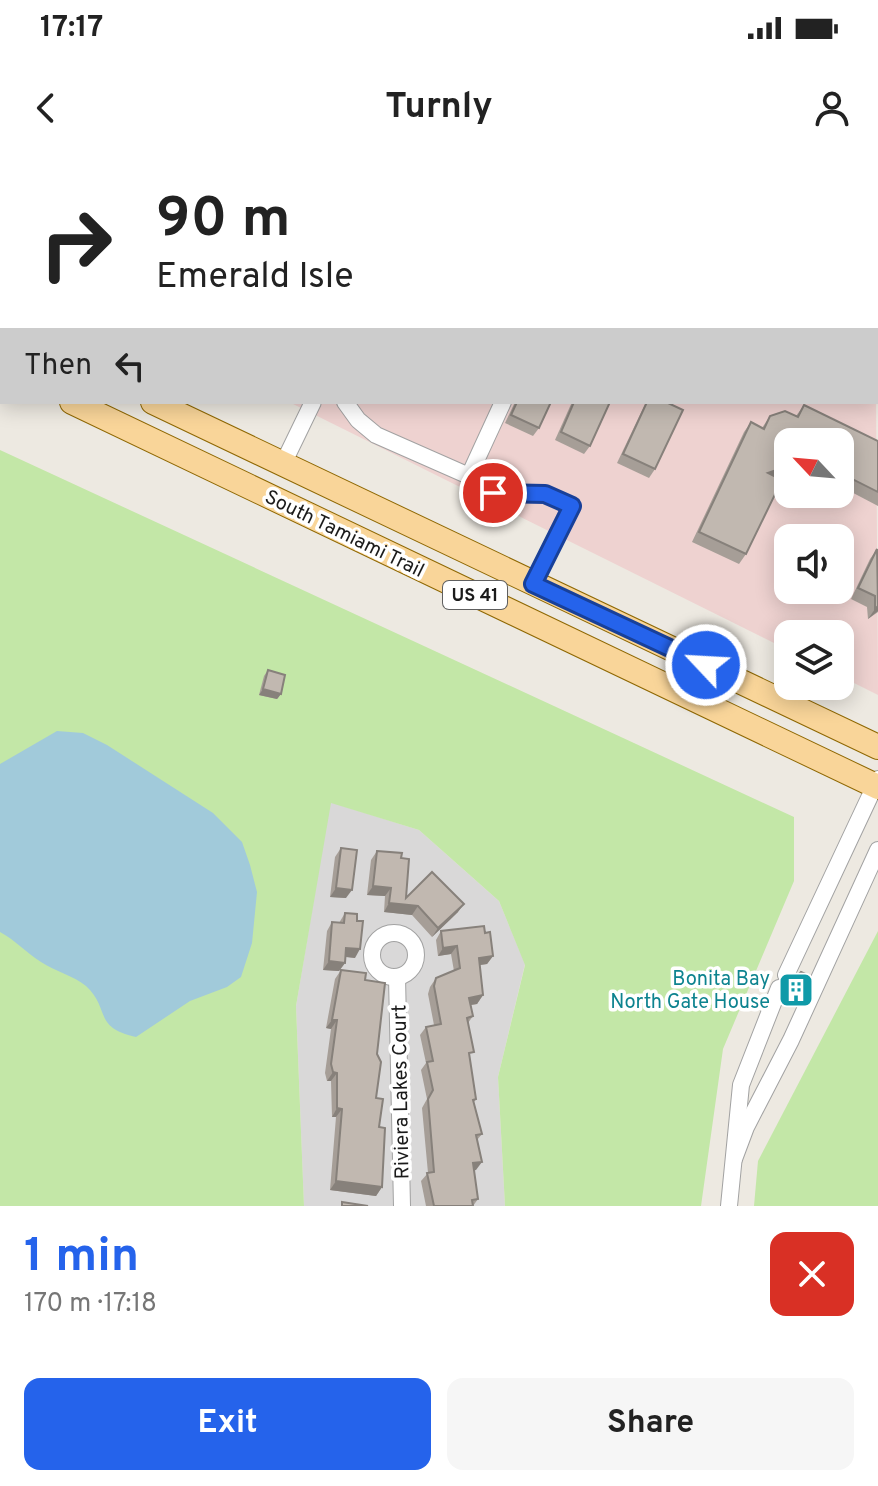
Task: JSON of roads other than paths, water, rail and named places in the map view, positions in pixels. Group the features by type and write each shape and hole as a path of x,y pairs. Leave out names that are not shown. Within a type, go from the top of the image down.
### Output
{"main road":[{"name":"South Tamiami Trail","path":"76,404 877,784"},
{"name":"South Tamiami Trail","path":"157,404 878,747"}],"street":[{"path":"283,464 312,404"},
{"path":"346,404 358,420 376,435 469,476 503,496 545,494 572,506 533,584"},
{"path":"469,476 502,404"},
{"path":"729,1206 738,1103 746,1066 782,981 877,784"},
{"path":"734,1159 746,1127 791,1040 878,850"},
{"name":"Riviera Lakes Court","path":"397,977 402,1206"}],"water":[{"path":"57,731 83,733 107,745 213,813 242,842 257,892 252,943 241,977 227,987 190,1001 136,1037 122,1033 107,1023 94,994 86,986 41,962 0,932 0,764"}],"place":[{"name":"Bonita Bay North Gate House","path":"796,990"}]}
